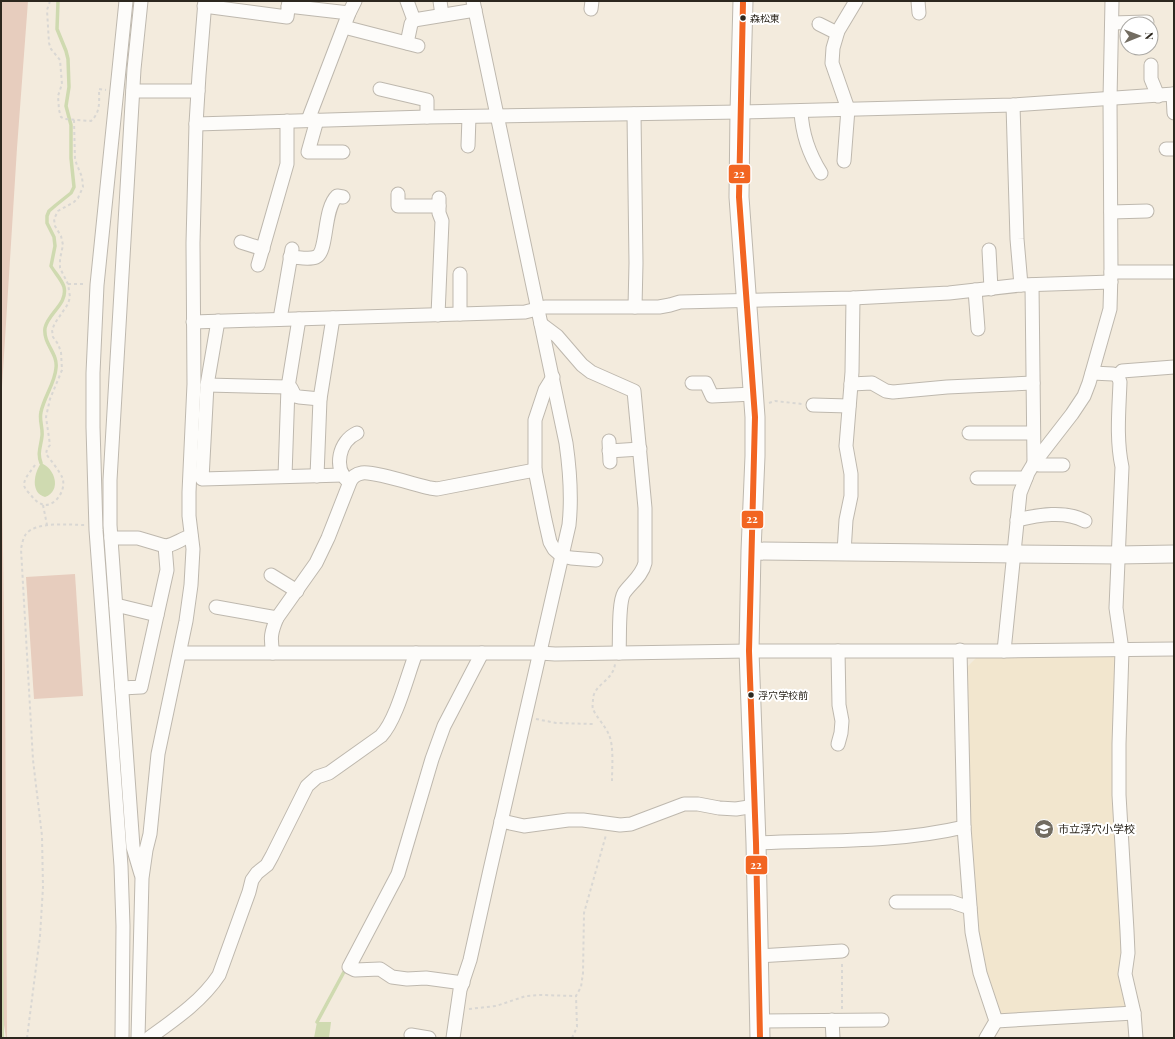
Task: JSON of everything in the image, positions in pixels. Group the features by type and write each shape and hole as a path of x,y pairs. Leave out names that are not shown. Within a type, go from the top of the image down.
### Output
{"main road":[{"path":"743,1 739,197 754,402 755,456 751,551 750,651 760,1029"}],"street":[{"path":"122,1038 123,926 121,866 96,524 93,442 93,381 97,285 126,1"},
{"path":"123,926 142,878 133,847 111,538 110,480 133,91 141,1"},
{"path":"407,1 414,20"},
{"path":"440,1 442,15"},
{"path":"844,160 848,109 832,63 833,48 837,33 856,1"},
{"path":"1004,651 1020,493 1034,463 1084,396 1110,309 1110,99 1112,1"},
{"path":"138,1038 142,878 150,834 158,754 176,665 180,653 189,601 192,563 189,492 194,384 193,242 196,124 205,3 266,20 287,16 288,4 352,7 312,120 308,152 343,152"},
{"path":"344,27 413,44 411,24 414,20 442,15 475,3 553,377 566,443 571,484 569,525 470,960 460,990 453,1038"},
{"path":"1112,23 1119,23"},
{"path":"819,24 837,33"},
{"path":"1151,65 1150,79 1158,96"},
{"path":"380,89 427,100 427,118"},
{"path":"133,91 198,91"},
{"path":"196,124 312,120 801,111 1013,105 1173,94 1174,113"},
{"path":"1013,105 1017,239 1026,285 1033,383 1034,463"},
{"path":"801,111 806,140 813,161 821,173"},
{"path":"634,114 636,263 635,307"},
{"path":"468,117 468,146"},
{"path":"258,265 287,164 287,121"},
{"path":"398,194 398,206 439,202 439,214 442,221 445,247 438,315"},
{"path":"280,319 291,253 314,258 319,256 322,249 330,206 337,196 343,197"},
{"path":"1111,212 1147,212"},
{"path":"241,242 263,249"},
{"path":"989,250 991,288"},
{"path":"193,322 525,312 545,308 670,306 680,302 853,298 949,293 1174,272"},
{"path":"460,274 460,314"},
{"path":"974,290 978,329"},
{"path":"844,552 846,520 851,496 851,474 846,446 851,384 853,298"},
{"path":"317,476 320,399 333,318"},
{"path":"285,476 288,387 299,319"},
{"path":"218,321 207,385 202,479 285,476 352,478 357,474 369,473 437,489 535,470"},
{"path":"541,324 557,336 582,365 592,372 634,391 645,508 645,563 644,569 623,594 620,607 617,653"},
{"path":"1118,376 1122,371 1174,367"},
{"path":"1092,373 1113,374 1118,376"},
{"path":"1118,376 1120,382 1118,430 1119,454 1122,467 1116,608 1122,650 1119,795 1128,931 1128,953 1125,974 1134,1013 1136,1038"},
{"path":"553,377 546,390 535,420 535,470 550,542 554,549 562,556 596,560"},
{"path":"692,383 706,383 712,396 754,402"},
{"path":"851,384 872,383 886,392 893,392 947,387 1033,383"},
{"path":"207,385 288,387 291,388 295,396 320,399"},
{"path":"813,404 849,406"},
{"path":"273,653 271,640 272,628 277,618 316,563 328,538 346,478 341,468 341,448 351,436 357,433"},
{"path":"969,433 1033,433"},
{"path":"609,451 640,449"},
{"path":"1034,463 1039,465 1064,465"},
{"path":"976,478 1026,478"},
{"path":"1017,520 1033,516 1052,515 1076,516 1085,521"},
{"path":"111,538 138,538 165,546 172,545 186,537 191,536"},
{"path":"122,688 141,687 167,570 165,546"},
{"path":"751,551 1118,555 1174,554"},
{"path":"271,575 297,591"},
{"path":"116,605 157,615"},
{"path":"216,607 277,618"},
{"path":"180,653 555,654 750,651 1174,649"},
{"path":"960,650 964,827 972,932 978,965 996,1020 986,1038"},
{"path":"838,651 838,706 842,721 838,744"},
{"path":"149,1038 176,1018 213,984 219,975 252,880 257,873 267,865 307,786 317,777 329,773 386,731 392,719 416,653"},
{"path":"463,983 426,978 407,979 392,977 380,969 355,970 349,966 398,874 432,759 444,726 482,653"},
{"path":"501,821 524,826 568,820 583,820 620,825 631,824 684,804 698,804 719,808 755,806"},
{"path":"756,843 900,837 940,832 964,827"},
{"path":"896,902 952,902 970,908"},
{"path":"758,956 842,951"},
{"path":"996,1020 1134,1013"},
{"path":"760,1029 837,1020 882,1020"},
{"path":"833,1038 837,1020"},
{"path":"411,1035 429,1038"}],"path":[{"path":"50,1 47,10 49,43 51,49 60,60 62,84 58,96 61,117 73,120 90,121 95,117 100,107 99,89 116,90"},
{"path":"35,465 24,482 24,486 34,500 43,505 52,503 56,500 63,489 64,484 63,478 46,454 50,445 46,417 50,399 61,374 60,352 52,334 55,323 68,304 70,297 68,284 60,268 63,245 61,236 54,223 54,219 58,211 78,198 83,187 82,177 76,160 73,120"},
{"path":"68,284 97,285"},
{"path":"754,402 775,401 813,404"},
{"path":"43,505 47,525"},
{"path":"27,1038 40,936 43,887 42,836 33,760 21,549 26,534 33,528 47,525 96,524"},
{"path":"612,781 611,741 593,709 593,698 596,689 604,683 613,672 617,653"},
{"path":"525,718 556,723 594,724"},
{"path":"572,1038 577,1027 576,996 581,987 583,973 584,913 609,824"},
{"path":"837,1020 842,951"},
{"path":"457,1010 496,1006 526,996 576,996"}],"shaded area":[{"path":"1,1 28,1 1,403"},
{"path":"1,426 5,674 7,1038 1,1005"},
{"path":"41,463 50,470 55,480 54,490 45,497 40,495 35,487 35,477"},
{"path":"75,574 83,696 34,699 26,577"},
{"name":"市立浮穴小学校","path":"1115,654 1114,794 1121,915 1122,992 1127,1003 1122,1011 1002,1016 997,1008 987,976 979,942 969,792 967,667 979,655"},
{"path":"1,755 4,1038 1,1038"},
{"path":"317,1022 331,1022 329,1038 314,1038"}],"waterway":[{"path":"41,463 39,456 42,440 42,406 54,379 56,368 55,358 46,339 45,328 61,303 64,293 63,284 51,266 55,246 54,237 47,223 47,216 49,211 71,193 74,187 71,158 71,125 66,106 69,87 68,59 57,29 58,1"},
{"path":"317,1022 345,970"}],"transit line":[{"name":"22","path":"743,1 739,197 755,417 749,651 756,843 760,1038"}],"place":[{"name":"森松東","path":"743,18"},
{"name":"浮穴学校前","path":"751,695"},
{"name":"市立浮穴小学校","path":"1044,829"}]}
